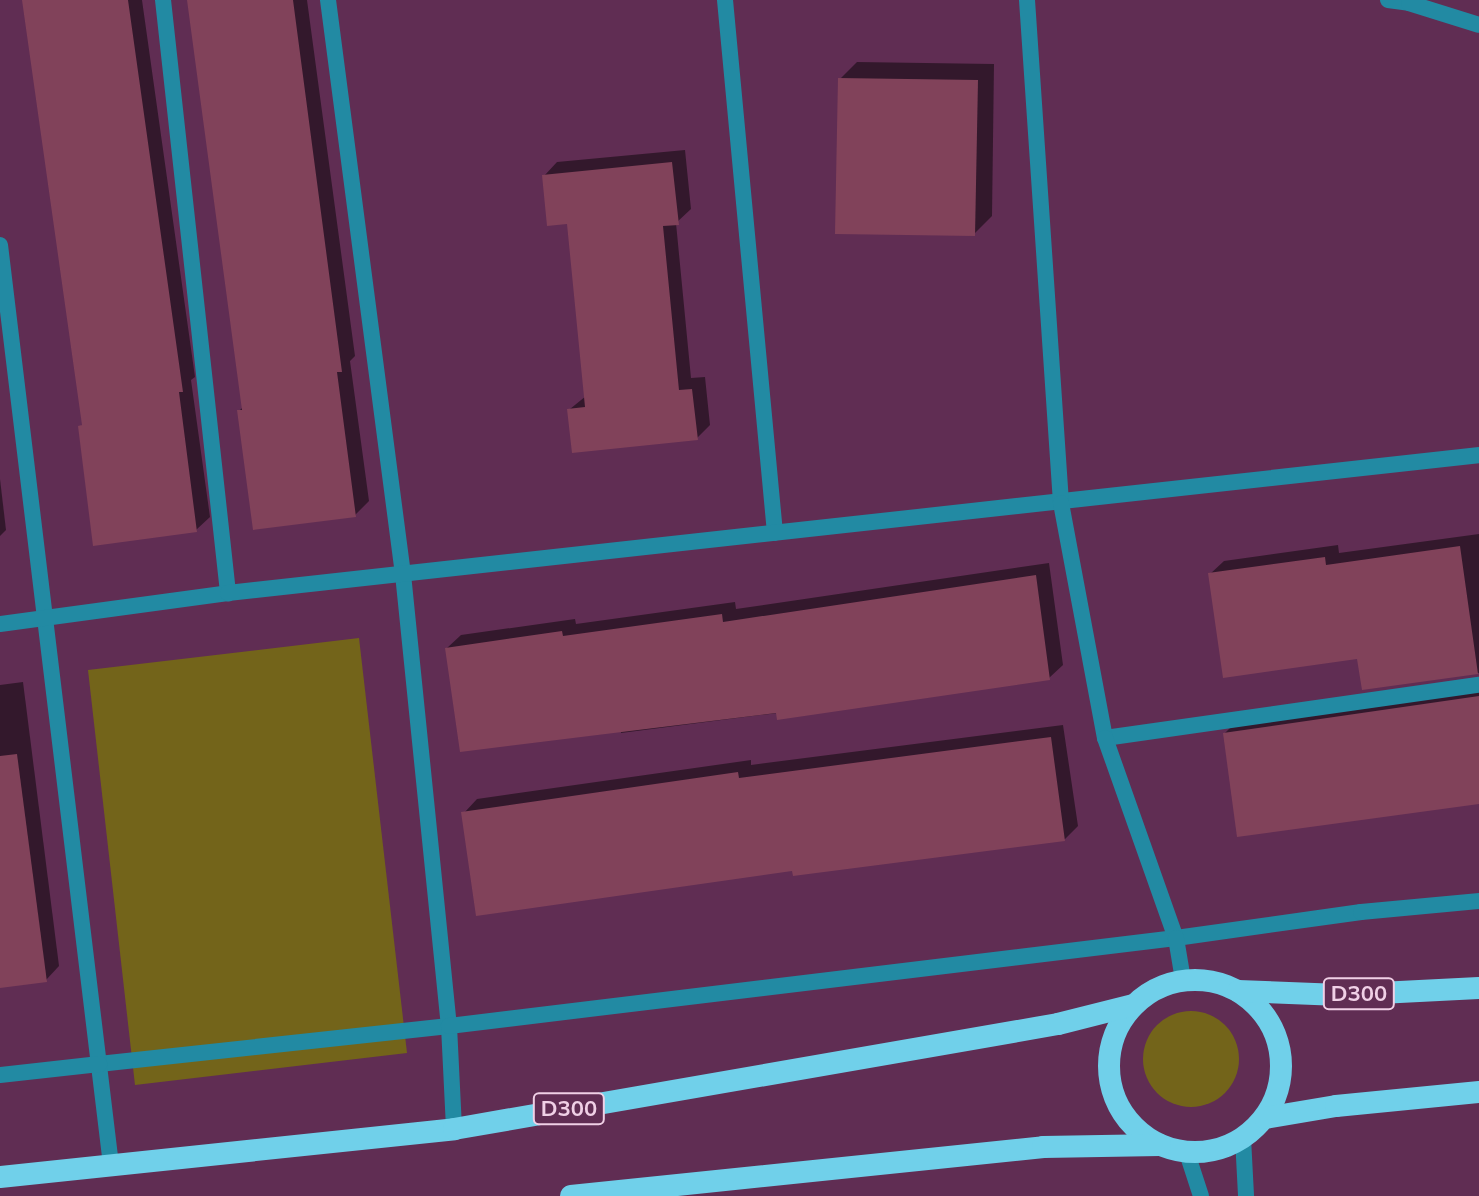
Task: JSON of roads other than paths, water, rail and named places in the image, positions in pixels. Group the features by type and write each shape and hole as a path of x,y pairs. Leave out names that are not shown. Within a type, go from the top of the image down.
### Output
{"highway":[{"path":"1183,980 1210,981 1238,991 1261,1009 1276,1034 1282,1063 1278,1092 1265,1118 1243,1138 1216,1150 1187,1153 1160,1145 1137,1131 1119,1108 1109,1083 1109,1054 1117,1028 1133,1005 1156,989 1183,980"},
{"name":"D300","path":"1238,991 1340,995 1479,988"},
{"name":"D300","path":"0,1177 454,1129 1058,1024 1133,1005"},
{"path":"1265,1118 1336,1106 1479,1092"},
{"path":"571,1196 1043,1147 1160,1145"}],"street":[{"path":"163,0 228,593"},
{"path":"328,0 403,574 449,1026 454,1129"},
{"path":"725,0 775,533"},
{"path":"1027,0 1061,503 1105,738 1176,938 1183,980"},
{"path":"1388,0 1409,3 1479,25"},
{"path":"0,245 111,1165"},
{"path":"0,624 228,593 1479,455"},
{"path":"1105,738 1479,685"},
{"path":"0,1075 449,1026 1176,938 1361,912 1479,901"},
{"path":"1243,1138 1246,1196"},
{"path":"1187,1153 1201,1196"}]}
